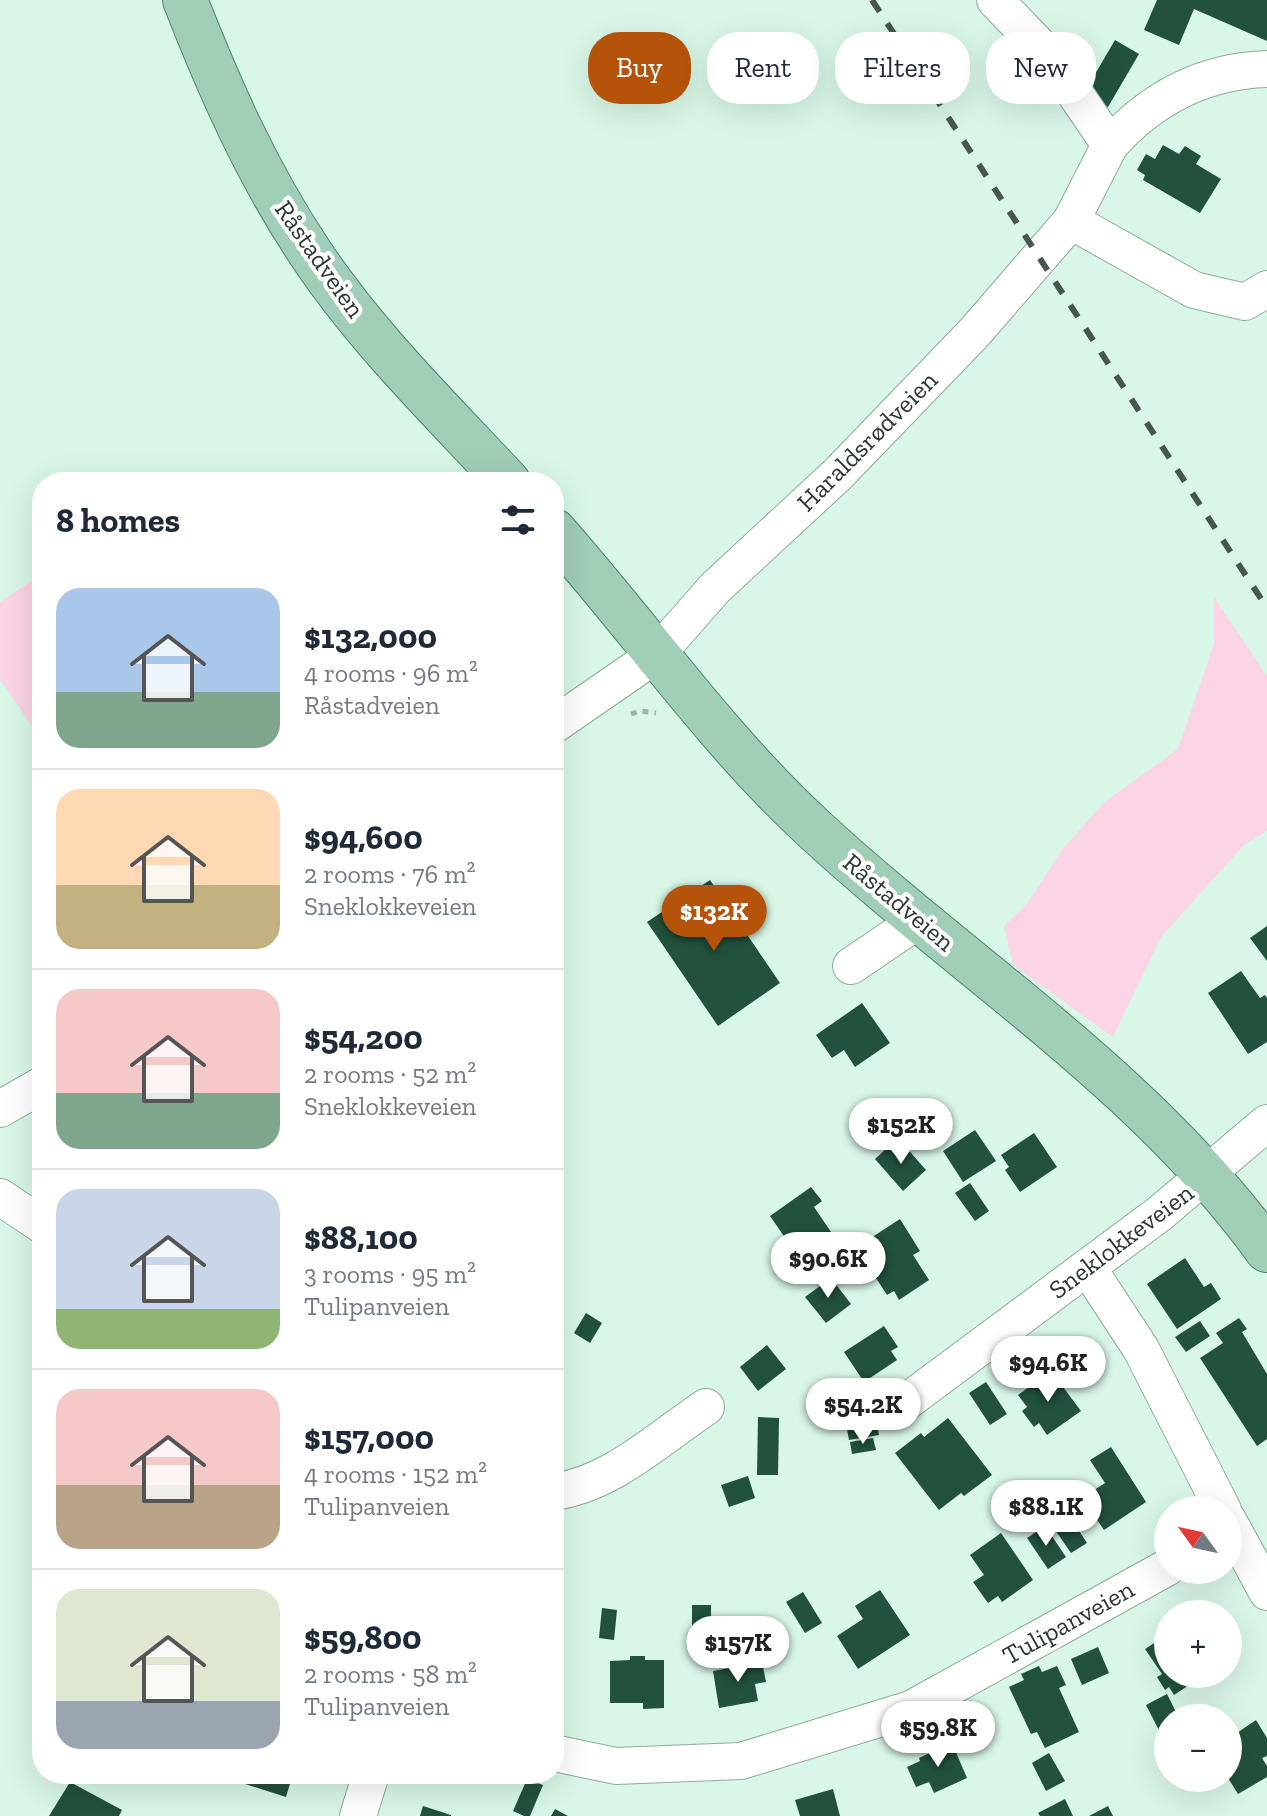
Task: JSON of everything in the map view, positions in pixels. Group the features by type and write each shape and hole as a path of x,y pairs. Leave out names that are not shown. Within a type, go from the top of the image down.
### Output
{"main road":[{"name":"Råstadveien","path":"185,0 238,125 309,251 405,372 499,472"},
{"name":"Råstadveien","path":"564,543 756,773 834,847 1135,1100 1206,1176 1267,1250"}],"street":[{"path":"995,0 1051,58 1110,145"},
{"name":"Haraldsrødveien","path":"564,718 657,654 715,588 838,474 974,333 1071,221 1110,145 1131,121 1161,99 1197,81 1238,71 1267,69"},
{"path":"1071,221 1194,290 1245,302 1267,289"},
{"path":"851,966 920,919"},
{"path":"0,1109 32,1091"},
{"name":"Sneklokkeveien","path":"894,1411 1088,1268 1206,1176 1267,1123"},
{"path":"0,1197 32,1218"},
{"path":"1088,1268 1141,1349 1214,1496"},
{"path":"564,1489 593,1481 630,1461 706,1407"},
{"path":"1242,1548 1267,1592"},
{"name":"Tulipanveien","path":"564,1755 616,1766 741,1761 911,1709 1154,1575"},
{"path":"358,1816 368,1784"}],"shaded area":[{"path":"32,581 32,726 0,679 0,602"},
{"path":"1214,597 1267,676 1267,831 1243,846 1161,937 1113,1037 1013,965 1004,926 1027,904 1062,850 1103,803 1178,749 1214,644"}],"building":[{"path":"1157,0 1267,0 1267,41 1194,9 1179,45 1144,30"},
{"path":"1115,40 1139,54 1108,107 1096,100 1096,72"},
{"path":"1163,145 1179,154 1185,146 1201,156 1196,164 1221,179 1200,213 1143,180 1145,175 1137,170 1146,154 1155,159"},
{"path":"710,880 734,911 780,983 718,1026 647,922"},
{"path":"1267,926 1267,961 1250,938"},
{"path":"1241,971 1260,998 1265,995 1267,998 1267,1042 1248,1054 1208,993"},
{"path":"862,1003 890,1043 855,1067 844,1050 832,1058 816,1035"},
{"path":"975,1130 996,1161 963,1182 943,1151"},
{"path":"1034,1133 1057,1167 1020,1192 1005,1170 1009,1167 1001,1155"},
{"path":"904,1145 926,1170 903,1191 875,1159 888,1147 894,1154"},
{"path":"970,1183 989,1211 975,1221 955,1193"},
{"path":"811,1187 822,1201 814,1207 840,1245 811,1270 806,1268 770,1216"},
{"path":"900,1219 920,1251 913,1255 929,1280 899,1300 894,1291 887,1295 863,1258 870,1254 863,1243"},
{"path":"1185,1258 1204,1287 1211,1283 1221,1299 1177,1329 1147,1284"},
{"path":"831,1278 851,1304 826,1323 805,1297"},
{"path":"586,1313 602,1323 590,1343 574,1333"},
{"path":"1239,1318 1247,1329 1242,1332 1267,1374 1267,1439 1257,1446 1200,1358 1223,1343 1216,1333"},
{"path":"1200,1321 1210,1336 1186,1352 1175,1337"},
{"path":"884,1326 898,1347 891,1351 897,1360 864,1382 844,1352"},
{"path":"767,1345 786,1369 758,1391 740,1367"},
{"path":"1051,1371 1081,1411 1047,1435 1039,1423 1034,1427 1022,1411 1027,1407 1018,1395"},
{"path":"986,1382 1007,1414 990,1425 969,1393"},
{"path":"872,1397 879,1435 849,1440 842,1402"},
{"path":"758,1417 779,1418 778,1475 757,1475"},
{"path":"948,1418 992,1475 939,1510 895,1453 921,1433 924,1437"},
{"path":"873,1438 876,1450 852,1454 850,1442"},
{"path":"1111,1447 1146,1502 1104,1530 1082,1498 1105,1483 1090,1460"},
{"path":"748,1476 755,1498 729,1507 721,1485"},
{"path":"1070,1517 1087,1543 1071,1553 1053,1527"},
{"path":"1045,1526 1066,1557 1048,1569 1027,1538"},
{"path":"1001,1533 1033,1580 1002,1602 998,1596 988,1603 973,1582 984,1575 970,1555"},
{"path":"880,1590 910,1635 858,1669 837,1636 863,1619 855,1606"},
{"path":"803,1592 822,1623 805,1633 786,1602"},
{"path":"692,1605 711,1605 711,1648 692,1648"},
{"path":"602,1608 617,1610 614,1640 599,1638"},
{"path":"1154,1643 1154,1662 1145,1649"},
{"path":"1098,1647 1109,1673 1082,1685 1071,1659"},
{"path":"630,1656 664,1660 664,1708 643,1709 643,1703 610,1703 610,1661 630,1660"},
{"path":"762,1662 766,1682 755,1684 758,1701 719,1708 713,1671"},
{"path":"1039,1666 1042,1672 1057,1666 1066,1685 1059,1688 1079,1732 1045,1748 1037,1732 1031,1734 1009,1687 1024,1680 1021,1674"},
{"path":"1170,1688 1185,1688 1174,1695"},
{"path":"1167,1694 1172,1704 1154,1704 1154,1721 1146,1705"},
{"path":"1256,1720 1267,1738 1267,1756 1262,1758 1267,1766 1267,1777 1242,1792 1242,1730"},
{"path":"952,1743 967,1778 934,1793 929,1782 916,1787 907,1767"},
{"path":"1049,1753 1065,1781 1046,1791 1032,1763"},
{"path":"69,1784 122,1810 119,1816 49,1816"},
{"path":"245,1784 290,1784 286,1797"},
{"path":"525,1784 543,1785 530,1816 513,1811"},
{"path":"833,1789 840,1816 800,1816 795,1800"},
{"path":"1065,1799 1073,1816 1040,1816 1038,1813"},
{"path":"423,1806 451,1815 451,1816 420,1816"},
{"path":"1108,1806 1113,1816 1089,1816"},
{"path":"555,1809 568,1816 551,1816"}],"railway":[{"path":"872,0 1267,608"}]}
